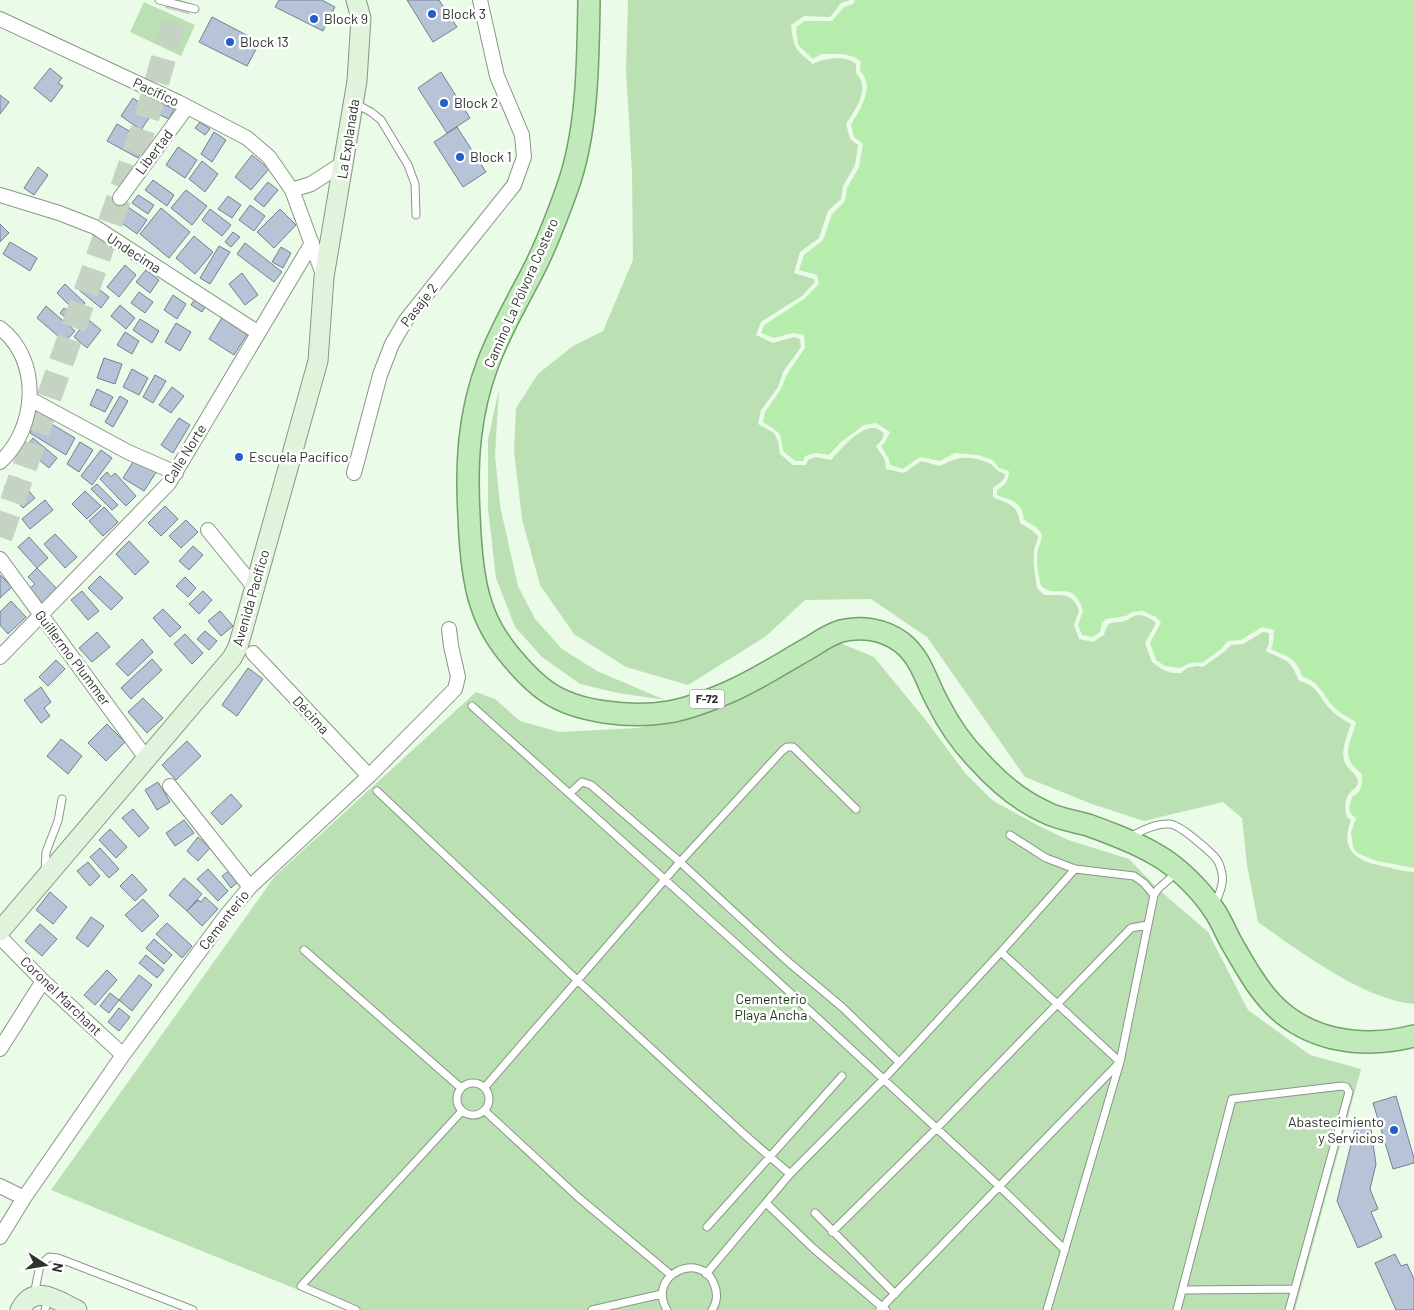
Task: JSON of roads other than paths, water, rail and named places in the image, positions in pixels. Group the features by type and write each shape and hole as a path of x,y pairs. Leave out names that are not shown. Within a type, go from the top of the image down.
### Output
{"main road":[{"name":"Camino La Pólvora Costero","path":"589,0 584,106 579,143 568,188 535,268 512,310 487,366 471,425 467,485 469,527 475,577 480,602 490,626 502,647 526,674 547,692 565,701 611,713 647,714 668,712 731,691 834,633 855,628 877,630 896,639 912,652 921,666 948,721 975,756 1000,781 1046,813 1085,824 1125,840 1156,854 1178,871 1214,909 1263,995 1282,1013 1295,1022 1324,1035 1355,1042 1390,1041 1414,1036"}],"street":[{"name":"La Explanada","path":"324,277 354,103 361,42 361,18 356,0"},
{"name":"Pasaje 2","path":"354,473 380,375 392,344 406,320 514,185 524,157 522,134 497,76 480,0"},
{"name":"Pacífico","path":"0,19 187,107 247,138 270,156 292,190 324,277"},
{"name":"Libertad","path":"120,198 187,107"},
{"path":"292,190 311,184 345,162"},
{"name":"Undecima","path":"0,195 95,227 258,332"},
{"name":"Calle Norte","path":"0,657 169,483 312,243"},
{"name":"Avenida Pacífico","path":"0,931 232,658 238,647 318,361 324,277"},
{"path":"0,328 18,350 28,373 30,399 24,427 10,453 0,462"},
{"path":"30,399 128,452 176,473"},
{"path":"208,530 255,588"},
{"name":"Guillermo Plummer","path":"0,559 146,758"},
{"name":"Cementerio","path":"0,1237 24,1198 123,1055 250,886 369,776 455,689 458,678 449,629"},
{"name":"Décima","path":"253,653 369,776"},
{"path":"170,786 250,886"},
{"name":"Coronel Marchant","path":"0,937 43,981 123,1055"},
{"path":"0,1049 43,981"},
{"path":"0,1186 24,1198"},
{"path":"20,1310 26,1299 43,1301 78,1310"}],"lane":[{"path":"159,0 195,9"},
{"path":"354,103 381,120 408,165 415,184 416,215"},
{"path":"472,706 666,879 1065,1250"},
{"path":"485,1087 680,862 787,747 793,747 856,809"},
{"path":"570,793 582,782 587,782 680,862 786,960 842,1006 899,1062"},
{"path":"377,791 577,980 790,1174"},
{"path":"45,878 46,852 58,821 62,799"},
{"path":"1125,840 1138,832 1172,824 1185,832 1215,857 1222,873 1222,884 1214,909"},
{"path":"1010,836 1046,858 1075,869 1134,876 1144,883 1154,895"},
{"path":"706,1274 790,1174 883,1080 1075,869"},
{"path":"1047,1310 1120,1062 1154,895 1178,871"},
{"path":"832,1232 936,1129 1131,928 1147,925"},
{"path":"304,950 460,1088"},
{"path":"1001,952 1120,1062"},
{"path":"766,1203 814,1249 882,1309 998,1186 1120,1062"},
{"path":"707,1227 842,1076"},
{"path":"472,1082 479,1083 485,1087 490,1099 484,1111 473,1115 462,1111 457,1100 460,1088 472,1082"},
{"path":"1177,1310 1184,1290 1232,1098 1342,1086 1346,1087 1349,1092 1289,1310"},
{"path":"356,1310 301,1286 462,1111"},
{"path":"484,1111 579,1198 671,1275"},
{"path":"815,1214 895,1294"},
{"path":"43,1301 40,1265 48,1257 58,1258 193,1310"},
{"path":"667,1310 662,1294 664,1285 671,1275 678,1270 690,1267 702,1270 713,1280 716,1299 712,1310"},
{"path":"1184,1290 1294,1289"},
{"path":"592,1310 662,1294"}],"tunnel":[{"path":"0,537 145,124 180,0"}],"place":[{"name":"Block 3","path":"432,14"},
{"name":"Block 9","path":"314,19"},
{"name":"Block 13","path":"230,42"},
{"name":"Block 2","path":"444,103"},
{"name":"Block 1","path":"460,157"},
{"name":"Escuela Pacífico","path":"239,457"},
{"name":"Abastecimiento y Servicios","path":"1394,1130"}],"park label":[{"name":"Cementerio Playa Ancha","path":"771,1008"}]}
